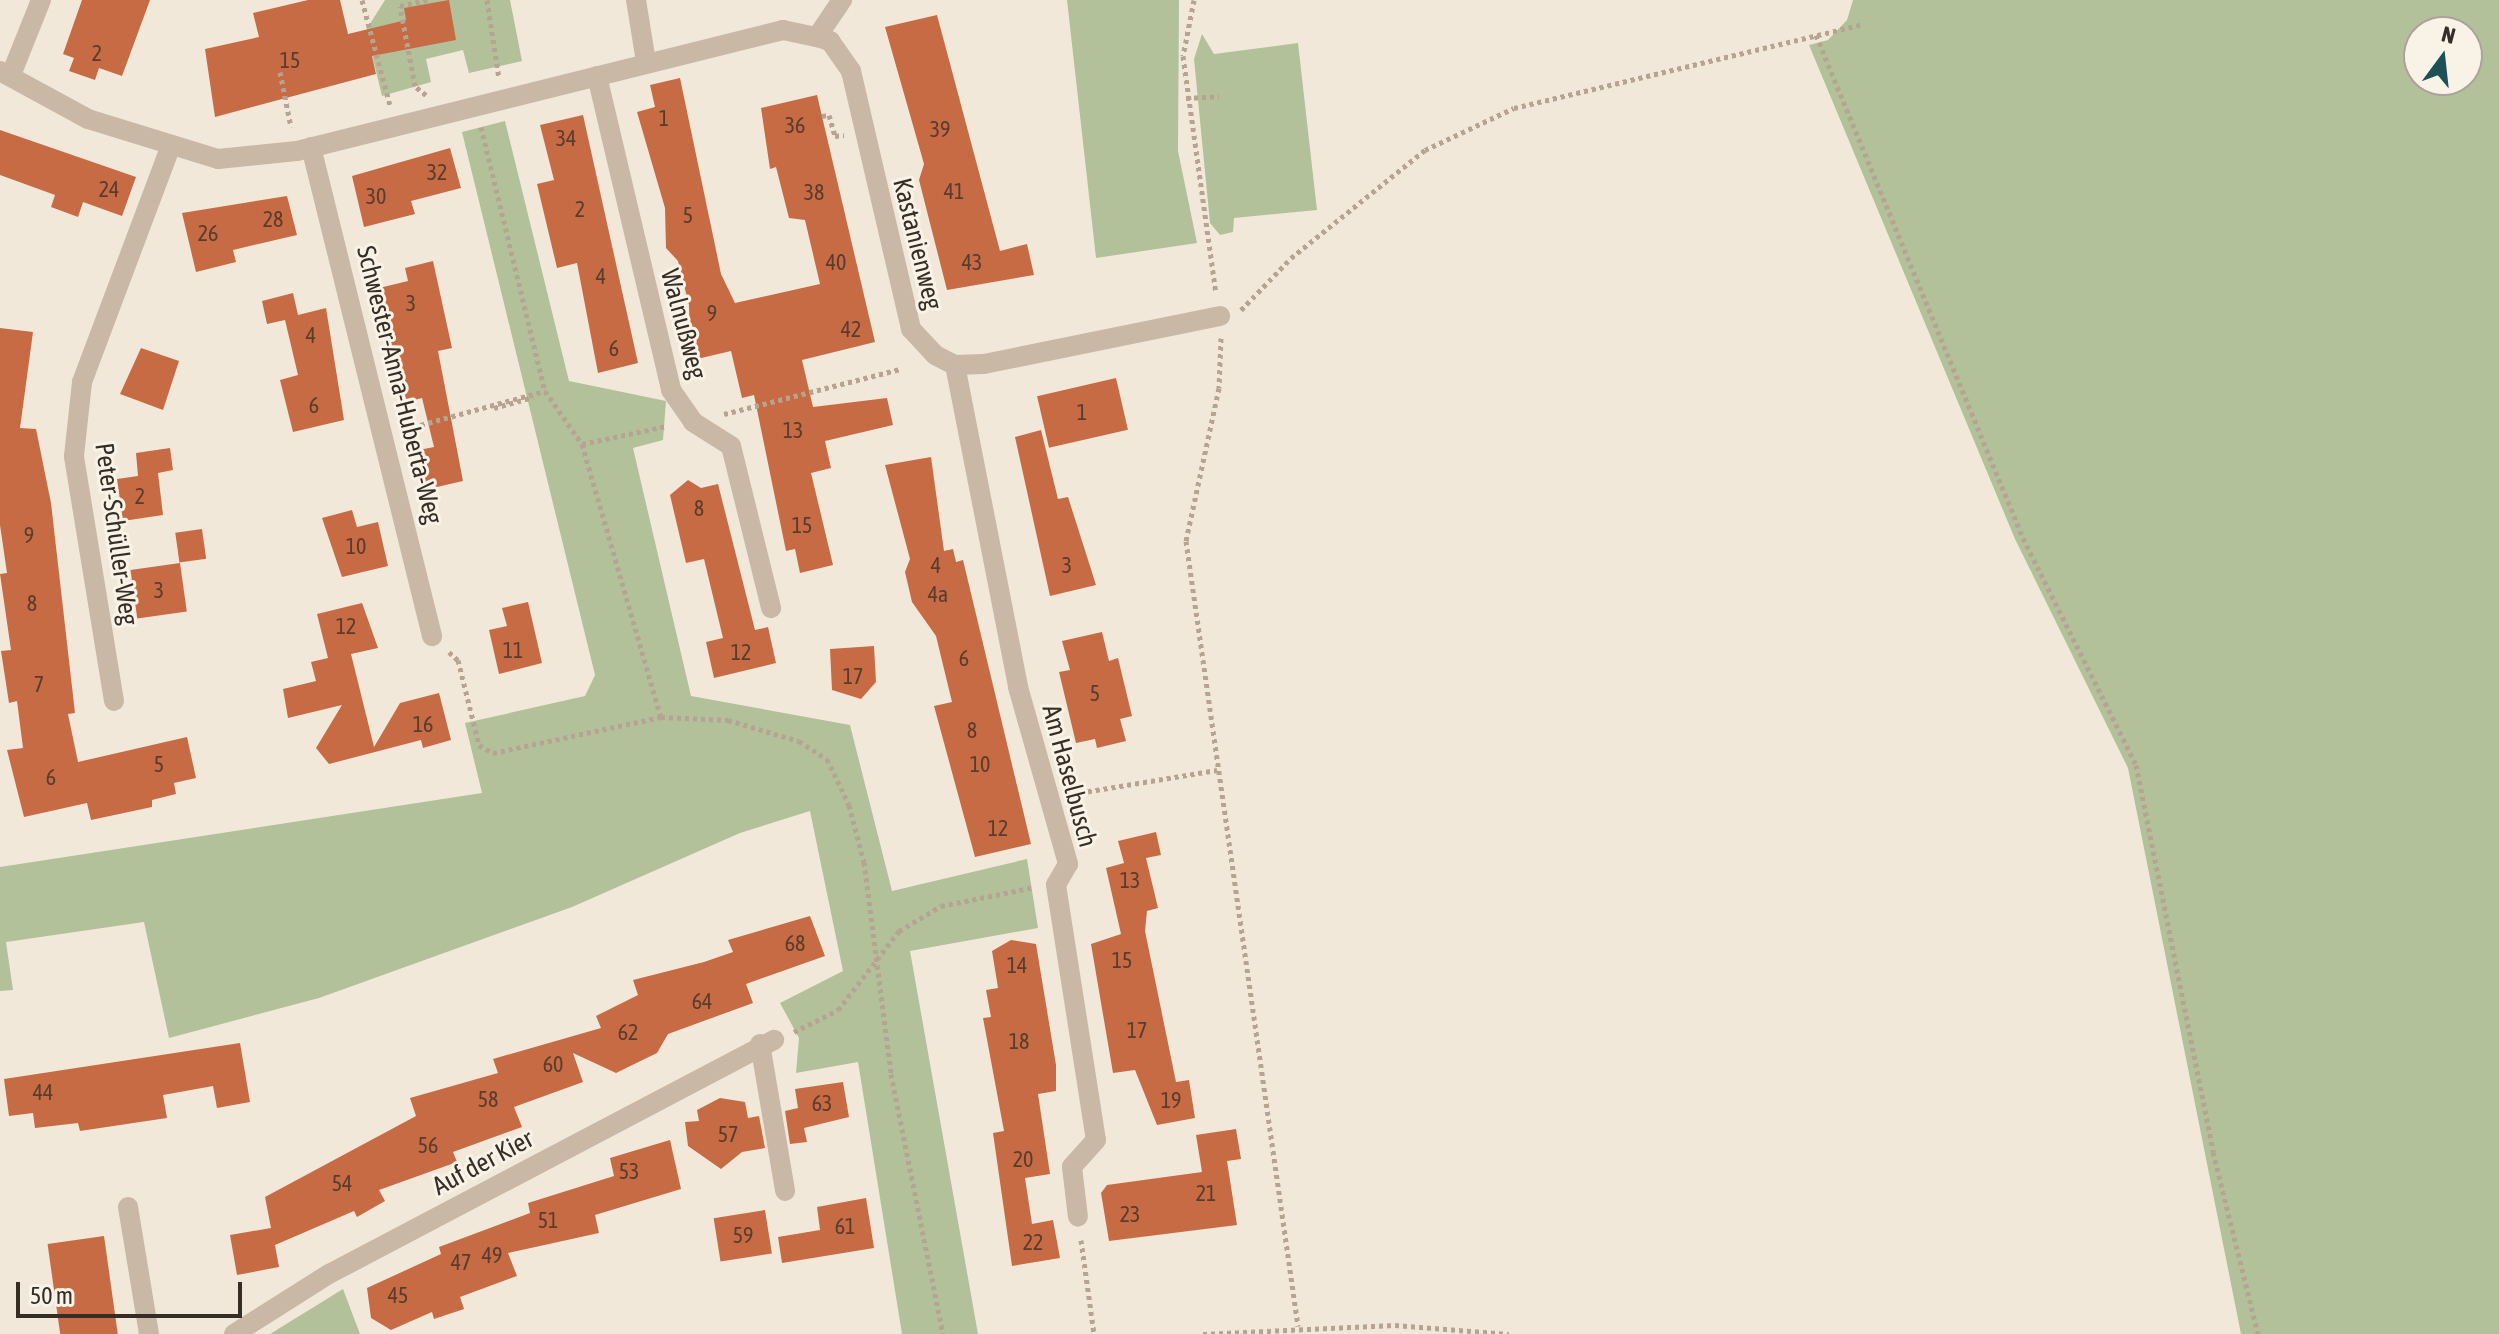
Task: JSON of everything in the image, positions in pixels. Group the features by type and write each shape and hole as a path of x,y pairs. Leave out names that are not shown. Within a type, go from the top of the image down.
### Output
{"street":[{"path":"41,0 6,73 88,119 170,148 218,159 304,149 502,95 597,76 783,30 817,37 842,0"},
{"path":"636,0 646,62"},
{"name":"Kastanienweg","path":"817,37 830,41 851,71 911,329 955,365"},
{"name":"Walnußweg","path":"597,76 671,390 693,422 731,446 771,608"},
{"name":"Peter-Schüller-Weg","path":"114,701 74,456 82,382 170,148"},
{"name":"Schwester-Anna-Huberta-Weg","path":"304,149 383,416 432,636"},
{"path":"955,365 1220,324"},
{"name":"Am Haselbusch","path":"955,365 1018,687 1068,864 1056,885 1096,1140 1072,1167 1078,1217"},
{"path":"767,1042 785,1191"},
{"name":"Auf der Kier","path":"234,1334 329,1274 767,1042"},
{"path":"128,1207 149,1334"}],"path":[{"path":"362,0 394,125"},
{"path":"427,0 400,6 415,86 424,87 432,115"},
{"path":"487,0 502,95"},
{"path":"1194,0 1183,56 1186,98 1220,324 1219,388 1186,541 1298,1326"},
{"path":"1220,324 1291,258 1425,150 1514,108 1861,25"},
{"path":"1816,35 2023,538 2136,765 2213,1152 2258,1334"},
{"path":"280,72 304,149"},
{"path":"1186,98 1219,96"},
{"path":"478,102 545,391 582,444 661,717"},
{"path":"822,116 829,115 835,136"},
{"path":"737,411 900,369"},
{"path":"383,416 413,427 545,391"},
{"path":"582,444 662,427"},
{"path":"432,636 458,660 479,745 493,753 661,717 728,720 799,741 827,759 849,805 877,960 891,1074 943,1334"},
{"path":"1051,796 1217,770"},
{"path":"767,1042 838,1010 899,931 941,906 1056,885"},
{"path":"1078,1217 1094,1334"},
{"path":"1203,1334 1298,1326 1509,1334"}],"green space":[{"path":"385,0 510,0 522,61 469,73 463,50 426,59 431,82 382,96 366,30"},
{"path":"1067,0 1179,0 1178,151 1197,243 1096,258"},
{"path":"1853,0 2499,0 2499,1334 2241,1334 2128,768 2015,539 1809,45 1828,40 1847,20"},
{"path":"1202,34 1214,54 1298,43 1317,210 1234,218 1233,232 1220,235 1210,223 1194,59"},
{"path":"505,121 569,381 666,401 663,440 633,448 691,696 850,725 892,891 1027,859 1038,928 910,951 978,1334 902,1334 858,1062 796,1073 799,1038 780,1003 843,971 810,811 740,833 572,907 319,998 169,1038 144,922 6,942 13,990 0,991 0,867 482,793 465,723 585,696 595,675 462,132"},
{"path":"343,1289 360,1334 270,1334"}],"building":[{"path":"82,0 150,0 122,76 99,68 95,80 69,71 74,58 63,54"},
{"path":"308,0 340,0 348,34 406,20 404,8 449,0 456,40 372,56 376,74 215,117 205,49 259,37 253,13"},
{"path":"937,15 1000,251 1027,244 1034,275 947,290 919,180 924,164 885,27"},
{"path":"680,78 721,274 735,303 820,284 805,220 789,218 776,167 770,169 761,108 817,95 875,342 802,360 813,407 887,398 893,425 825,441 831,468 811,473 833,565 800,573 795,549 786,551 754,395 742,398 731,351 697,359 690,345 689,305 678,261 666,248 665,208 637,112 655,107 650,85"},
{"path":"583,115 638,363 598,373 577,263 557,268 537,184 554,180 540,125"},
{"path":"0,130 136,177 122,216 83,202 78,217 51,207 55,195 0,175"},
{"path":"450,148 461,188 411,201 415,214 364,227 352,176"},
{"path":"287,196 297,235 233,250 236,262 196,272 182,213"},
{"path":"433,261 452,348 438,351 463,481 424,490 414,451 434,447 422,398 407,402 375,289 408,281 405,268"},
{"path":"293,293 298,315 326,308 344,420 293,432 280,380 298,375 285,320 267,324 262,301"},
{"path":"0,328 33,332 20,428 36,429 51,503 75,713 68,714 78,762 187,737 196,778 174,783 176,794 152,800 152,807 91,820 87,803 24,817 7,750 23,748 17,701 9,703 1,651 11,650 0,574 7,573 0,525"},
{"path":"141,348 179,361 163,410 120,394"},
{"path":"1116,378 1128,430 1049,448 1037,396"},
{"path":"1041,430 1058,499 1068,497 1096,585 1050,596 1015,437"},
{"path":"170,448 173,470 158,473 163,515 123,521 117,479 138,476 136,453"},
{"path":"931,457 944,551 953,549 956,562 963,560 1031,844 975,857 934,706 952,702 936,636 912,602 905,572 910,559 885,465"},
{"path":"688,480 701,488 718,484 755,630 768,627 776,663 714,678 706,642 723,638 704,559 686,563 670,495"},
{"path":"352,510 357,527 378,522 388,566 342,577 322,518"},
{"path":"202,529 206,559 179,562 175,533"},
{"path":"180,563 187,612 137,618 130,570"},
{"path":"528,602 542,663 499,674 489,630 507,626 502,608"},
{"path":"362,603 378,648 351,654 374,747 400,703 439,693 451,740 423,748 421,740 329,764 316,748 342,705 288,718 283,689 316,681 311,662 328,658 317,614"},
{"path":"1102,632 1109,661 1118,658 1132,716 1120,719 1126,741 1097,748 1095,739 1076,743 1059,672 1070,670 1062,641"},
{"path":"874,646 876,682 861,699 832,690 830,649"},
{"path":"1156,832 1161,855 1146,858 1158,908 1147,911 1145,931 1176,1082 1189,1080 1195,1118 1157,1125 1135,1070 1113,1073 1091,944 1121,934 1106,868 1124,863 1118,841"},
{"path":"810,916 825,956 746,984 753,1003 668,1034 657,1053 616,1073 573,1053 583,1082 514,1107 522,1127 453,1152 457,1162 379,1190 385,1201 357,1217 354,1211 275,1245 279,1267 237,1275 230,1235 271,1228 265,1197 416,1116 410,1098 498,1073 493,1059 601,1028 596,1016 638,995 633,980 733,952 728,940"},
{"path":"1011,940 1036,944 1056,1065 1056,1091 1038,1094 1050,1174 1025,1178 1032,1224 1053,1220 1060,1258 1012,1266 993,1133 1004,1131 983,1018 991,1017 986,990 998,988 992,951"},
{"path":"240,1043 250,1102 217,1108 213,1086 163,1095 167,1118 80,1131 78,1123 35,1128 33,1113 9,1116 4,1079"},
{"path":"843,1082 849,1117 804,1128 807,1142 790,1144 785,1111 798,1108 795,1089"},
{"path":"720,1098 745,1102 748,1118 759,1116 765,1148 742,1152 721,1169 688,1146 685,1122 699,1121 697,1110"},
{"path":"1236,1129 1241,1159 1227,1161 1237,1225 1109,1241 1101,1193 1107,1185 1202,1172 1196,1135"},
{"path":"670,1140 681,1189 595,1215 599,1233 508,1253 517,1276 460,1297 464,1309 434,1319 432,1312 391,1330 371,1318 367,1288 441,1254 439,1247 530,1213 528,1203 614,1176 610,1158"},
{"path":"866,1198 874,1248 782,1263 778,1237 820,1230 817,1207"},
{"path":"765,1210 772,1253 721,1262 714,1218"},
{"path":"104,1236 118,1334 60,1334 48,1244"}]}
